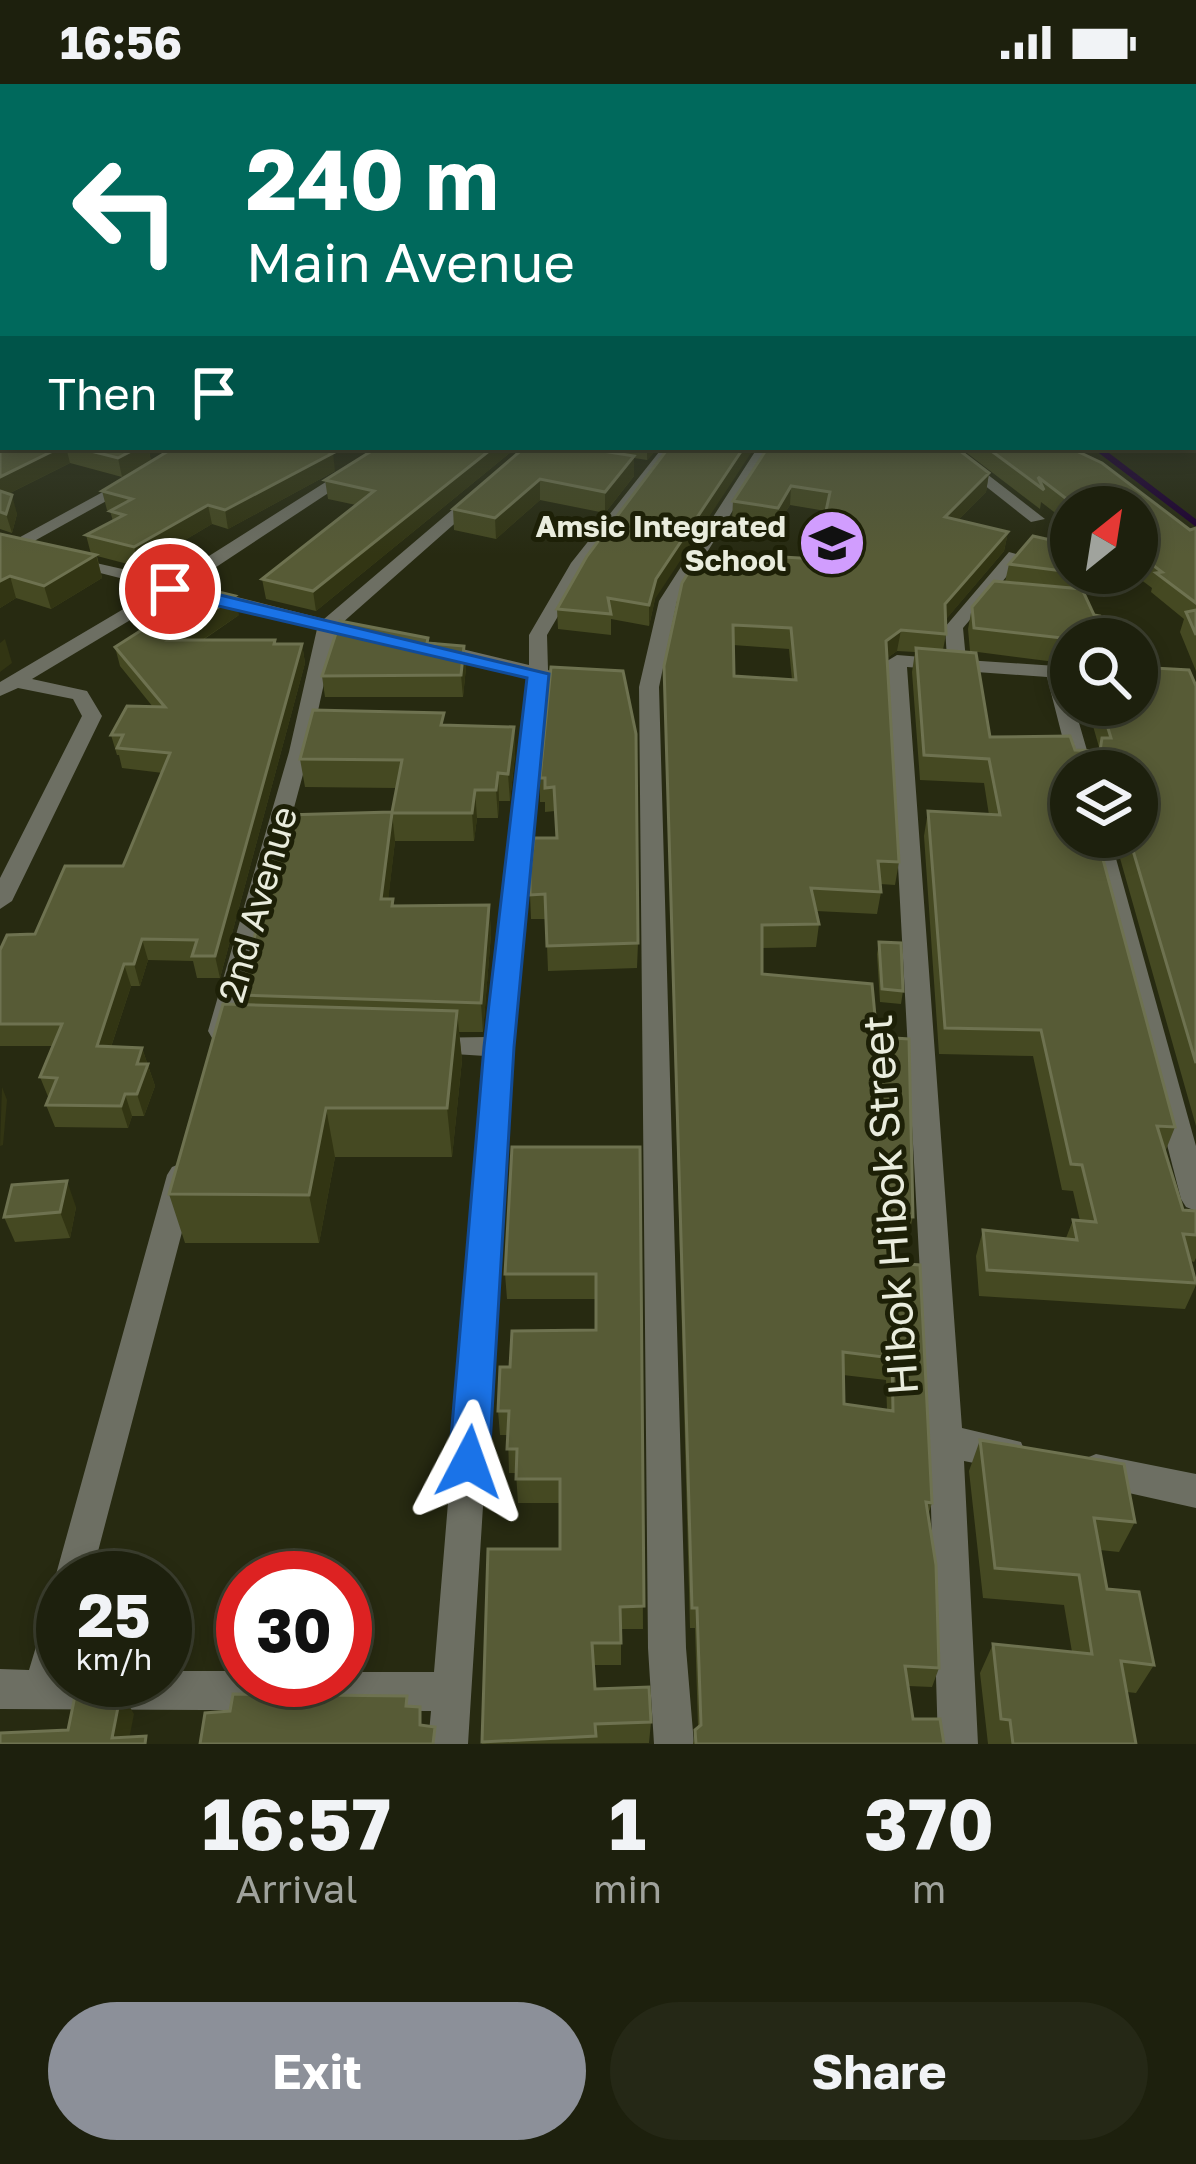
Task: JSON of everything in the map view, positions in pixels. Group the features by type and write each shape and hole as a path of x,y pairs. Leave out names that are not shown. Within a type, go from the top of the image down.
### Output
{"street":[{"path":"7,685 170,589 386,450"},
{"path":"448,1744 499,1047 538,674 538,635 640,468 667,450"},
{"path":"674,1744 667,1648 638,686 668,601 763,450"},
{"path":"947,450 1037,519"},
{"path":"0,555 10,542 138,479"},
{"path":"10,542 170,589 339,628 496,480"},
{"path":"1015,556 954,628 957,664 1050,672"},
{"path":"982,593 1004,596"},
{"name":"2nd Avenue","path":"225,1045 299,752 339,628"},
{"path":"421,646 583,680"},
{"name":"Hibok Hibok Street","path":"957,664 897,661 946,1441 958,1744"},
{"path":"0,901 92,716 80,695 7,685"},
{"path":"1105,858 1196,1199"},
{"path":"406,1044 499,1047"},
{"path":"80,1551 189,1150"},
{"path":"946,1441 1196,1491"},
{"path":"0,1689 36,1688"},
{"path":"192,1689 453,1692"}],"building":[{"path":"0,450 55,450 0,477"},
{"path":"87,450 133,450 118,458"},
{"path":"170,450 333,453 225,510 208,505 134,547 86,535 124,515 110,511 132,499 102,491"},
{"path":"373,450 490,450 313,591 262,579 374,491 325,480"},
{"path":"522,450 597,450 634,456 605,492 540,479 495,518 453,509"},
{"path":"667,450 742,450 656,579 649,605 608,598 611,614 557,609 587,556"},
{"path":"766,450 959,450 989,473 945,517 1008,532 945,604 946,634 901,630 886,641 899,862 878,861 881,892 811,888 819,924 762,925 762,974 872,984 877,1037 909,1039 913,1217 890,1216 894,1263 920,1265 932,1503 926,1502 936,1565 939,1668 905,1666 913,1719 940,1719 944,1744 696,1744 695,1730 701,1725 697,1608 692,1608 664,666 682,583 701,552 816,559 830,492 791,486 778,508 733,501","holes":["733,625 791,628 796,680 734,676","843,1352 892,1358 893,1411 844,1404"]},
{"path":"990,450 1074,450 1132,486 1050,486 1038,477 1044,490"},
{"path":"0,491 12,495 6,514 0,512"},
{"path":"1158,506 1190,530 1196,528 1196,603 1158,574 1162,572 1158,569"},
{"path":"0,534 96,555 44,586 10,576 0,581"},
{"path":"1033,536 1050,540 1050,569 1009,564"},
{"path":"994,581 1050,586 1050,594 1084,594 1094,615 1101,618 1050,618 1050,637 974,628 972,607"},
{"path":"206,589 235,596 169,640 302,644 215,956 192,956 197,940 142,939 134,964 124,964 97,1046 142,1048 137,1064 148,1064 137,1094 125,1094 121,1106 46,1105 57,1078 40,1077 62,1024 0,1024 0,950 7,935 35,934 65,866 123,866 170,753 117,748 123,735 111,735 127,706 165,707 115,647"},
{"path":"1196,610 1196,635 1186,612"},
{"path":"340,621 428,638 427,643 464,646 461,675 322,676"},
{"path":"916,648 976,653 990,737 1070,736 1075,750 1050,750 1050,858 1103,858 1175,1127 1157,1126 1183,1210 1196,1211 1196,1235 1183,1234 1196,1283 987,1270 983,1230 1077,1240 1073,1220 1096,1222 1082,1165 1071,1164 1041,1030 945,1028 928,811 1000,815 989,759 924,755"},
{"path":"551,667 623,671 636,734 638,943 547,946 545,894 530,895 534,838 557,838 554,787 545,788 545,778 540,778"},
{"path":"1158,668 1189,670 1196,686 1196,1063 1135,858 1158,858 1158,750 1100,750 1102,738 1111,738 1107,726 1158,726"},
{"path":"313,710 444,713 441,725 514,727 508,774 498,773 496,790 475,790 472,813 392,813 381,899 393,899 392,906 489,905 481,1003 240,995 285,815 392,812 402,760 300,759"},
{"path":"879,942 901,943 903,991 882,989"},
{"path":"223,1004 457,1011 447,1108 326,1108 309,1195 169,1194"},
{"path":"512,1147 640,1147 644,1606 620,1607 621,1643 592,1643 595,1689 649,1687 651,1722 595,1724 596,1736 482,1742 488,1549 560,1549 560,1479 516,1479 517,1449 507,1449 509,1411 498,1411 500,1367 510,1367 512,1331 596,1330 596,1274 505,1274"},
{"path":"67,1181 60,1212 4,1217 12,1185"},
{"path":"980,1440 1124,1464 1135,1522 1094,1518 1107,1589 1139,1592 1154,1665 1121,1661 1136,1744 1013,1744 1010,1720 1001,1719 993,1644 1092,1654 1079,1575 995,1568"},
{"path":"372,1696 407,1696 406,1706 420,1707 420,1725 435,1727 433,1744 200,1744 205,1713 230,1711 231,1707 372,1707"},
{"path":"73,1707 118,1707 112,1738 146,1736 145,1744 0,1744 0,1733 68,1730"}],"waterway":[{"path":"1100,450 1196,523"}],"place":[{"name":"Amsic Integrated School","path":"832,543"}],"route":[{"path":"170,589 538,674 499,1047 469,1462"}]}
